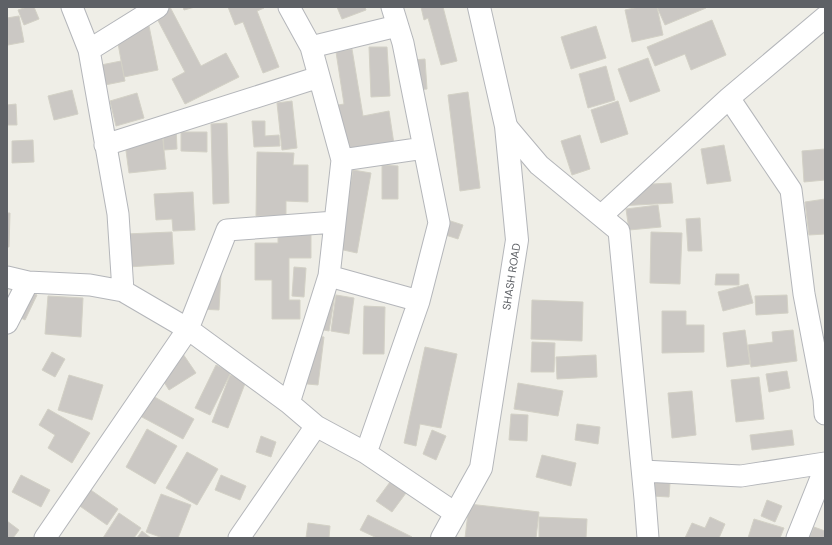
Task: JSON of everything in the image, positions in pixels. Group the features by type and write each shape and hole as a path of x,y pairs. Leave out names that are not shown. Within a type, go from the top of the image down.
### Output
{"street":[{"path":"72,7 89,50 118,214 122,291"},
{"path":"89,50 158,7"},
{"path":"289,7 311,47 342,160 329,276 289,403"},
{"name":"SHASH ROAD","path":"442,538 481,468 517,240 506,126 479,7"},
{"path":"311,47 394,17 403,43 439,223 418,301 366,453"},
{"path":"601,216 729,98 825,17"},
{"path":"105,145 319,77"},
{"path":"729,98 791,190 804,294 824,399 825,414"},
{"path":"506,126 539,165 619,231 643,471 648,538"},
{"path":"342,160 424,148"},
{"path":"45,538 188,329 227,230 335,222"},
{"path":"329,276 418,301"},
{"path":"7,277 28,282 90,285 122,291 188,329 289,403 316,426 366,453 455,513"},
{"path":"7,324 28,282"},
{"path":"239,538 316,426"},
{"path":"643,471 741,476 825,463"},
{"path":"797,538 825,468"}],"building":[{"path":"27,7 34,7 39,19 24,25 18,10"},
{"path":"165,7 170,7 201,66 226,53 239,77 185,104 172,79 185,72 154,13"},
{"path":"183,7 195,7 184,10"},
{"path":"228,7 264,8 257,11 279,67 263,73 243,22 235,25"},
{"path":"337,7 365,7 366,10 342,19"},
{"path":"421,7 443,7 457,61 441,65 428,18 424,20"},
{"path":"639,7 657,7 663,35 632,42 625,10"},
{"path":"657,7 706,7 706,8 665,25"},
{"path":"19,16 24,42 8,45 7,18"},
{"path":"712,20 726,55 691,70 685,54 655,66 647,47"},
{"path":"149,26 158,70 124,77 116,32"},
{"path":"596,26 606,58 571,69 561,37"},
{"path":"369,47 387,47 390,96 371,97"},
{"path":"352,49 363,116 389,111 394,144 345,152 338,105 344,104 336,52"},
{"path":"648,58 660,91 630,102 618,69"},
{"path":"425,59 427,89 403,91 401,61"},
{"path":"121,61 125,81 105,85 101,65"},
{"path":"606,66 615,100 588,108 579,74"},
{"path":"72,90 78,114 54,120 48,96"},
{"path":"468,92 480,188 460,191 448,95"},
{"path":"137,93 144,118 116,126 110,101"},
{"path":"292,101 297,148 282,150 277,103"},
{"path":"618,101 628,134 601,143 591,110"},
{"path":"16,104 17,125 7,125 7,105"},
{"path":"252,121 265,121 265,136 279,135 280,146 254,147"},
{"path":"227,123 229,203 213,204 211,124"},
{"path":"176,127 177,149 164,150 163,128"},
{"path":"162,132 166,169 129,173 124,136"},
{"path":"181,132 207,132 207,152 181,151"},
{"path":"580,135 590,169 572,175 561,141"},
{"path":"33,140 34,162 12,163 12,141"},
{"path":"724,145 731,181 707,184 701,149"},
{"path":"825,149 825,180 804,182 802,151"},
{"path":"257,152 294,153 293,165 308,165 308,202 286,201 286,216 256,216"},
{"path":"382,165 398,166 398,199 382,199"},
{"path":"353,170 371,173 357,253 339,249"},
{"path":"671,183 673,203 618,206 617,186"},
{"path":"193,192 195,230 173,231 172,219 156,220 154,194"},
{"path":"825,199 825,234 809,235 805,202"},
{"path":"658,205 661,227 629,230 626,209"},
{"path":"7,213 10,213 9,247 7,247"},
{"path":"438,217 463,225 458,239 433,231"},
{"path":"700,218 702,251 688,251 686,219"},
{"path":"278,227 311,227 311,258 289,258 289,300 300,300 300,319 272,319 272,280 255,280 255,243 278,243"},
{"path":"172,232 174,264 128,267 126,234"},
{"path":"651,232 682,233 680,284 650,283"},
{"path":"294,267 306,268 304,297 292,296"},
{"path":"201,273 221,274 219,310 199,309"},
{"path":"716,274 739,274 739,285 715,285"},
{"path":"748,284 753,303 723,311 718,292"},
{"path":"23,288 37,295 25,320 11,313"},
{"path":"336,288 329,331 313,328"},
{"path":"336,295 354,298 349,334 331,331"},
{"path":"787,295 788,313 756,315 755,296"},
{"path":"48,296 83,298 81,337 45,334"},
{"path":"532,300 583,302 582,341 531,339"},
{"path":"364,306 385,307 384,354 363,354"},
{"path":"662,311 686,311 686,325 704,325 704,352 662,353"},
{"path":"745,330 750,364 727,367 723,333"},
{"path":"793,330 797,361 751,367 748,345 773,342 772,332"},
{"path":"303,335 324,337 318,385 297,383"},
{"path":"532,342 555,343 554,372 531,372"},
{"path":"425,347 457,354 441,428 420,424 416,446 404,443"},
{"path":"52,352 65,359 55,377 42,370"},
{"path":"183,354 196,373 169,390 157,371"},
{"path":"596,355 597,377 557,379 556,357"},
{"path":"216,365 231,372 210,415 195,408"},
{"path":"787,371 790,388 769,392 766,374"},
{"path":"69,375 103,385 92,420 58,410"},
{"path":"230,375 246,381 228,428 212,422"},
{"path":"759,377 764,419 736,422 731,380"},
{"path":"518,383 563,391 558,416 514,409"},
{"path":"692,391 696,435 672,438 668,393"},
{"path":"151,395 194,419 183,439 140,416"},
{"path":"48,409 90,433 72,463 48,448 55,435 39,425"},
{"path":"511,414 528,415 527,441 509,440"},
{"path":"577,424 600,427 598,444 575,440"},
{"path":"147,429 177,446 155,484 126,467"},
{"path":"432,430 446,436 436,460 423,454"},
{"path":"792,430 794,445 752,450 750,435"},
{"path":"261,436 276,442 271,457 256,452"},
{"path":"187,452 218,469 197,505 166,488"},
{"path":"542,455 576,463 571,486 536,477"},
{"path":"21,475 50,490 41,507 12,492"},
{"path":"221,475 246,486 240,500 215,490"},
{"path":"390,482 406,493 392,512 376,501"},
{"path":"653,482 670,483 669,497 652,496"},
{"path":"85,486 118,509 107,525 74,502"},
{"path":"161,494 191,505 178,538 163,538 146,532"},
{"path":"767,500 782,506 775,522 761,516"},
{"path":"469,504 539,512 536,538 465,538"},
{"path":"119,513 141,528 134,538 103,538"},
{"path":"368,515 412,537 377,538 360,530"},
{"path":"539,517 587,519 586,538 539,538"},
{"path":"710,517 725,524 719,538 685,538 692,523 705,528"},
{"path":"754,519 784,528 780,538 748,538"},
{"path":"7,521 19,530 13,538 7,538"},
{"path":"308,523 330,526 329,538 306,538"},
{"path":"814,527 825,531 825,538 809,538"},
{"path":"142,531 151,538 137,538"}]}
